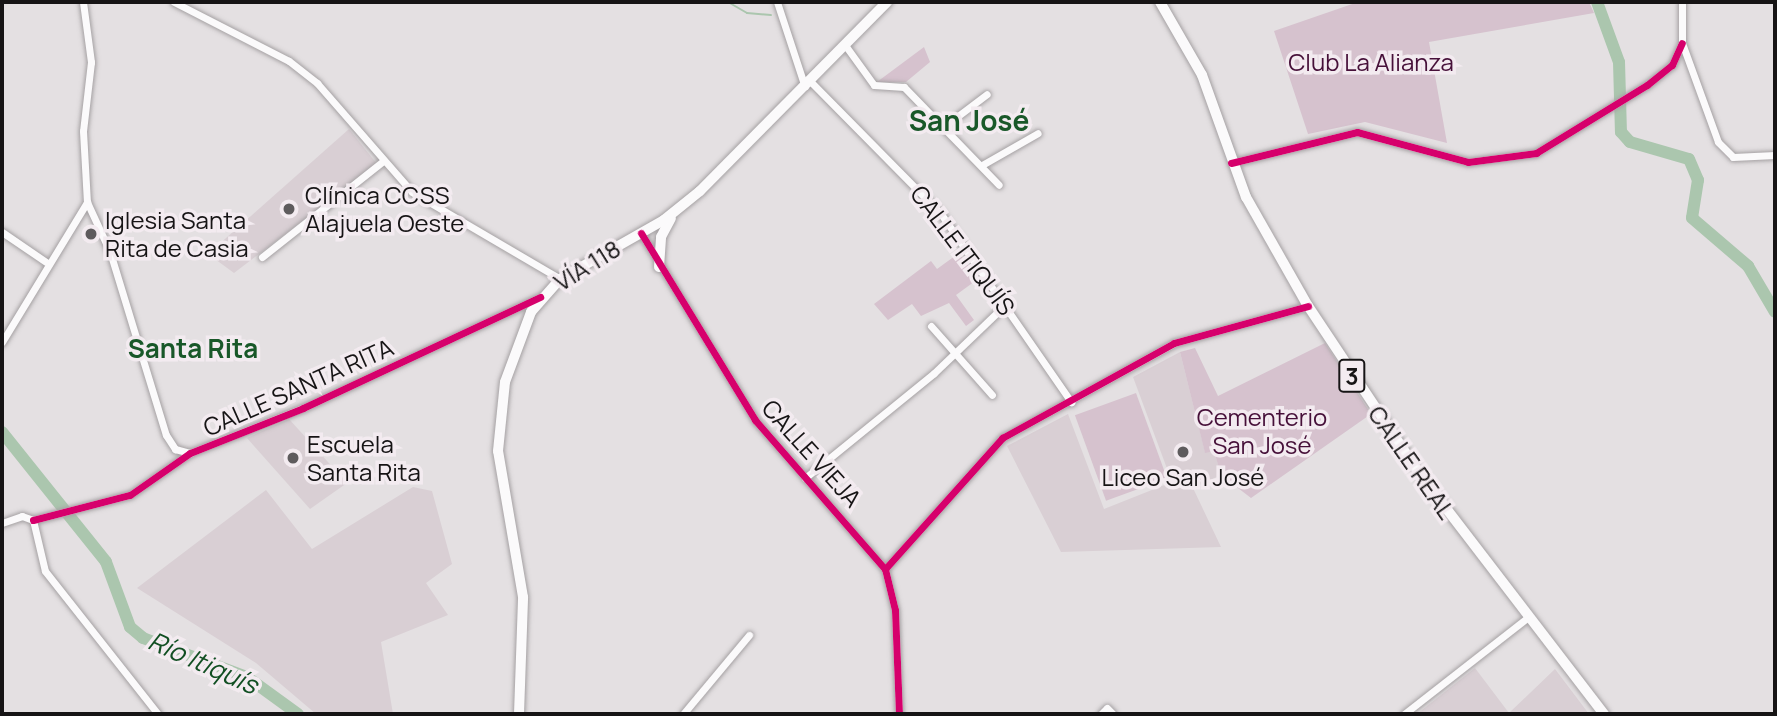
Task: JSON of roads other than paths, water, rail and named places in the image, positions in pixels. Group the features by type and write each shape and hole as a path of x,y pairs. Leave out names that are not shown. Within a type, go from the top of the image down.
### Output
{"main road":[{"name":"VÍA 118","path":"519,714 525,619 501,486 499,432 512,360 540,297 559,279 674,214 808,84 887,2"},
{"name":"CALLE REAL","path":"1162,3 1202,75 1231,163 1308,306 1400,447 1604,714"},
{"path":"659,267 661,237 674,214"}],"street":[{"path":"83,2 91,62 83,131 87,202 110,252 166,435 175,449 190,453"},
{"path":"174,2 298,68 412,192 559,279"},
{"path":"777,2 808,84"},
{"path":"1682,2 1682,43 1691,74 1725,153 1749,160 1775,155"},
{"path":"1672,65 1682,43"},
{"path":"845,45 874,85 904,87 946,125 999,184"},
{"path":"1231,163 1357,132 1481,163 1540,152 1625,99 1672,65 1684,63 1691,74"},
{"name":"CALLE ITIQUÍS","path":"808,84 923,192 1006,304 1071,402"},
{"path":"946,125 987,94"},
{"path":"982,165 1038,132"},
{"path":"262,257 382,162"},
{"path":"2,342 46,262 87,202"},
{"name":"CALLE VIEJA","path":"641,233 737,395 885,569 895,610 899,714"},
{"path":"3,235 46,262"},
{"name":"CALLE SANTA RITA","path":"2,523 22,516 33,520 75,506 130,495 190,453 303,408 540,297"},
{"path":"806,478 934,373 952,350 1006,304"},
{"path":"885,569 1002,438 1174,343 1308,306"},
{"path":"931,326 992,395"},
{"path":"33,520 45,571 158,714"},
{"path":"1404,714 1528,617"},
{"path":"683,714 750,635"}],"waterway":[{"path":"728,2 747,13 771,15"},
{"path":"1597,2 1619,62 1621,132 1630,142 1689,159 1698,180 1692,218 1748,266 1775,312"},
{"name":"Río Itiquís","path":"2,432 106,562 130,627 143,638 247,677 298,714"}],"place":[{"name":"Clínica CCSS Alajuela Oeste","path":"289,209"},
{"name":"Iglesia Santa Rita de Casia","path":"91,234"},
{"name":"Liceo San José","path":"1183,452"},
{"name":"Escuela Santa Rita","path":"293,458"}],"district":[{"name":"San José","path":"969,120"},
{"name":"Santa Rita","path":"193,349"}],"park label":[{"name":"Club La Alianza","path":"1371,62"},
{"name":"Cementerio San José","path":"1262,431"}]}
